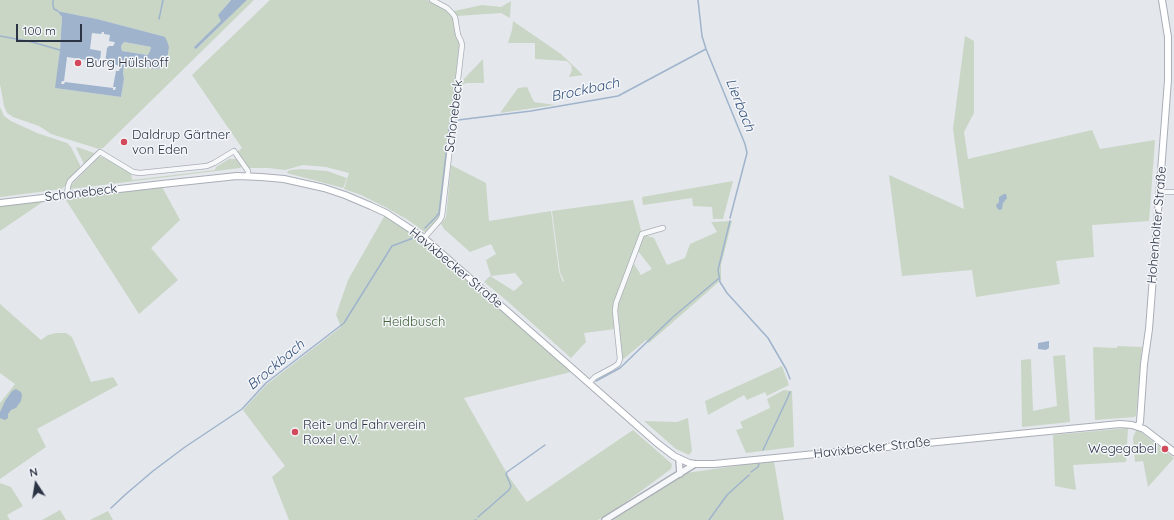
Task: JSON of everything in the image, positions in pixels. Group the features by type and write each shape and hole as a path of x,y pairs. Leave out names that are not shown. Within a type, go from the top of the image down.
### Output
{"main road":[{"name":"Hohenholter Straße","path":"1138,426 1140,422 1144,364 1149,329 1169,63 1167,29 1162,0"},
{"name":"Havixbecker Straße","path":"162,184 224,177 248,176 284,179 324,188 371,206 424,238 657,442 679,459 696,464 722,463 1112,425 1138,426"},
{"name":"Schonebeck","path":"0,203 162,184"},
{"path":"1138,426 1146,430 1174,452"}],"street":[{"name":"Schonebeck","path":"424,238 442,216 462,45 452,12 432,0"},
{"path":"67,195 70,182 100,152 133,172 140,173 207,166 234,151 248,171 248,176"},
{"path":"1160,192 1174,192"},
{"path":"589,383 595,377 618,364 620,359 615,311 616,303 642,234 663,228"},
{"path":"679,459 680,474"},
{"path":"605,520 696,464"}],"green space":[{"path":"0,0 231,0 218,15 222,21 194,47 196,49 247,0 254,0 103,148 99,149 51,134 39,126 13,117 7,113 4,106 0,84","holes":["57,11 97,19 162,36 168,57 167,60 157,69 124,65 124,79 121,97 56,88 62,17"]},
{"path":"270,0 427,0 446,8 451,13 460,42 440,214 439,219 426,233 408,220 387,208 361,195 344,189 349,173 326,167 303,165 285,170 248,168 237,152 242,148 192,75"},
{"path":"511,1 510,18 501,13 457,16 454,11 482,5 501,7"},
{"path":"513,21 561,54 583,75 569,77 572,70 571,65 567,61 535,59 535,43 508,43"},
{"path":"965,36 974,41 974,113 964,132 968,159 1092,130 1100,149 1155,140 1149,221 1092,225 1094,257 1056,261 1060,284 976,297 972,270 902,276 889,175 964,209 953,129"},
{"path":"124,42 151,47 149,55 122,51 121,46"},
{"path":"483,59 484,83 466,83 461,86 461,82"},
{"path":"527,87 534,102 555,105 500,113 518,88"},
{"path":"0,107 4,116 11,121 37,133 67,143 71,147 80,165 80,170 62,189 0,197"},
{"path":"77,147 94,153 95,155 86,164 84,164 76,148"},
{"path":"99,157 102,157 131,172 132,180 215,170 216,167 229,159 237,159 242,166 240,168 70,189 69,187"},
{"path":"451,165 486,183 489,221 551,211 559,272 563,282 564,281 560,272 552,211 633,200 642,234 614,303 613,311 615,329 584,333 586,342 571,358 484,282 490,276 514,291 523,283 515,273 491,276 486,260 496,254 491,244 470,252 444,229 441,224 446,217"},
{"path":"301,169 327,171 347,178 343,188 287,173 291,170"},
{"path":"733,181 723,219 713,219 712,207 693,206 692,198 643,205 642,197"},
{"path":"161,185 180,220 151,248 178,280 139,314 64,197"},
{"path":"47,199 0,231 0,205"},
{"name":"Heidbusch","path":"385,215 423,240 498,305 571,372 464,398 509,477 527,502 633,430 672,464 671,469 622,505 598,520 289,520 272,477 285,466 243,410 266,385 341,327 336,315 348,280"},
{"path":"732,221 721,265 721,280 649,343 646,340 620,362 622,359 618,304 634,264 641,275 652,269 638,251 644,235 654,238 667,265 685,258 690,244 717,232 711,222"},
{"path":"0,304 41,340 48,335 56,333 66,333 72,337 91,382 113,377 118,385 37,429 46,447 0,479 0,403 15,384 0,373"},
{"path":"1117,346 1142,347 1136,416 1095,420 1093,347 1117,348"},
{"path":"1065,355 1070,422 1022,427 1021,360 1031,359 1033,411 1057,406 1053,356"},
{"path":"782,366 789,385 767,396 765,392 747,400 744,395 708,415 705,401"},
{"path":"784,390 792,391 794,447 746,453 736,430 743,428 740,422 770,408 767,399"},
{"path":"688,418 692,451 689,455 676,449 644,421 677,422"},
{"path":"1128,428 1126,462 1073,465 1076,490 1055,486 1053,435"},
{"path":"1137,429 1174,458 1148,487 1143,461 1135,462 1133,437"},
{"path":"770,461 774,462 784,520 609,520 686,473"},
{"path":"0,483 11,487 23,506 7,515 10,520 0,520"},
{"path":"60,510 66,520 42,520"},
{"path":"108,511 113,520 90,520"}],"water":[{"path":"231,0 247,0 196,49 194,48 221,21 218,15"},
{"path":"57,11 97,19 165,37 169,47 167,60 157,69 124,65 124,79 121,97 55,88 60,50 62,17","holes":["102,32 110,35 109,41 115,43 113,46 109,46 107,48 105,63 120,67 119,71 116,71 113,87 116,87 115,90 113,90 113,88 65,82 64,84 61,84 62,81 64,81 67,57 100,62 101,51 90,49 92,33 101,34","124,42 151,47 150,51 148,55 122,51 121,46"]},
{"path":"1006,194 1007,198 1003,203 1002,209 999,210 996,205 999,202 999,197"},
{"path":"1049,341 1049,348 1046,350 1038,349 1038,343"},
{"path":"16,389 21,392 21,401 16,408 11,410 8,414 8,418 5,420 0,418 0,412 5,401 12,391"}],"waterway":[{"path":"53,0 54,9 58,11"},
{"path":"159,19 163,0"},
{"name":"Lierbach","path":"698,0 702,36 706,49 745,144 747,153 730,218"},
{"path":"0,36 32,42 60,50"},
{"name":"Brockbach","path":"458,120 531,111 618,96 706,49"},
{"name":"Brockbach","path":"425,228 439,213 450,121"},
{"name":"Lierbach","path":"730,221 718,270 720,282 727,293 768,338 786,369 790,379"},
{"name":"Brockbach","path":"111,508 153,471 185,447 242,409 266,383 344,323 392,246 416,237"},
{"path":"596,381 620,368 673,317 718,279"},
{"name":"Lierbach","path":"763,450 790,392"},
{"path":"478,517 509,490 511,486 506,474 507,472 545,445"},
{"name":"Lierbach","path":"751,472 758,467 759,464"},
{"name":"Lierbach","path":"709,520 727,495 749,475"}],"place":[{"name":"Burg Hülshoff","path":"78,63"},
{"name":"Daldrup Gärtner von Eden","path":"124,142"},
{"name":"Reit- und Fahrverein Roxel e.V.","path":"295,432"},
{"name":"Wegegabel","path":"1165,449"}]}
